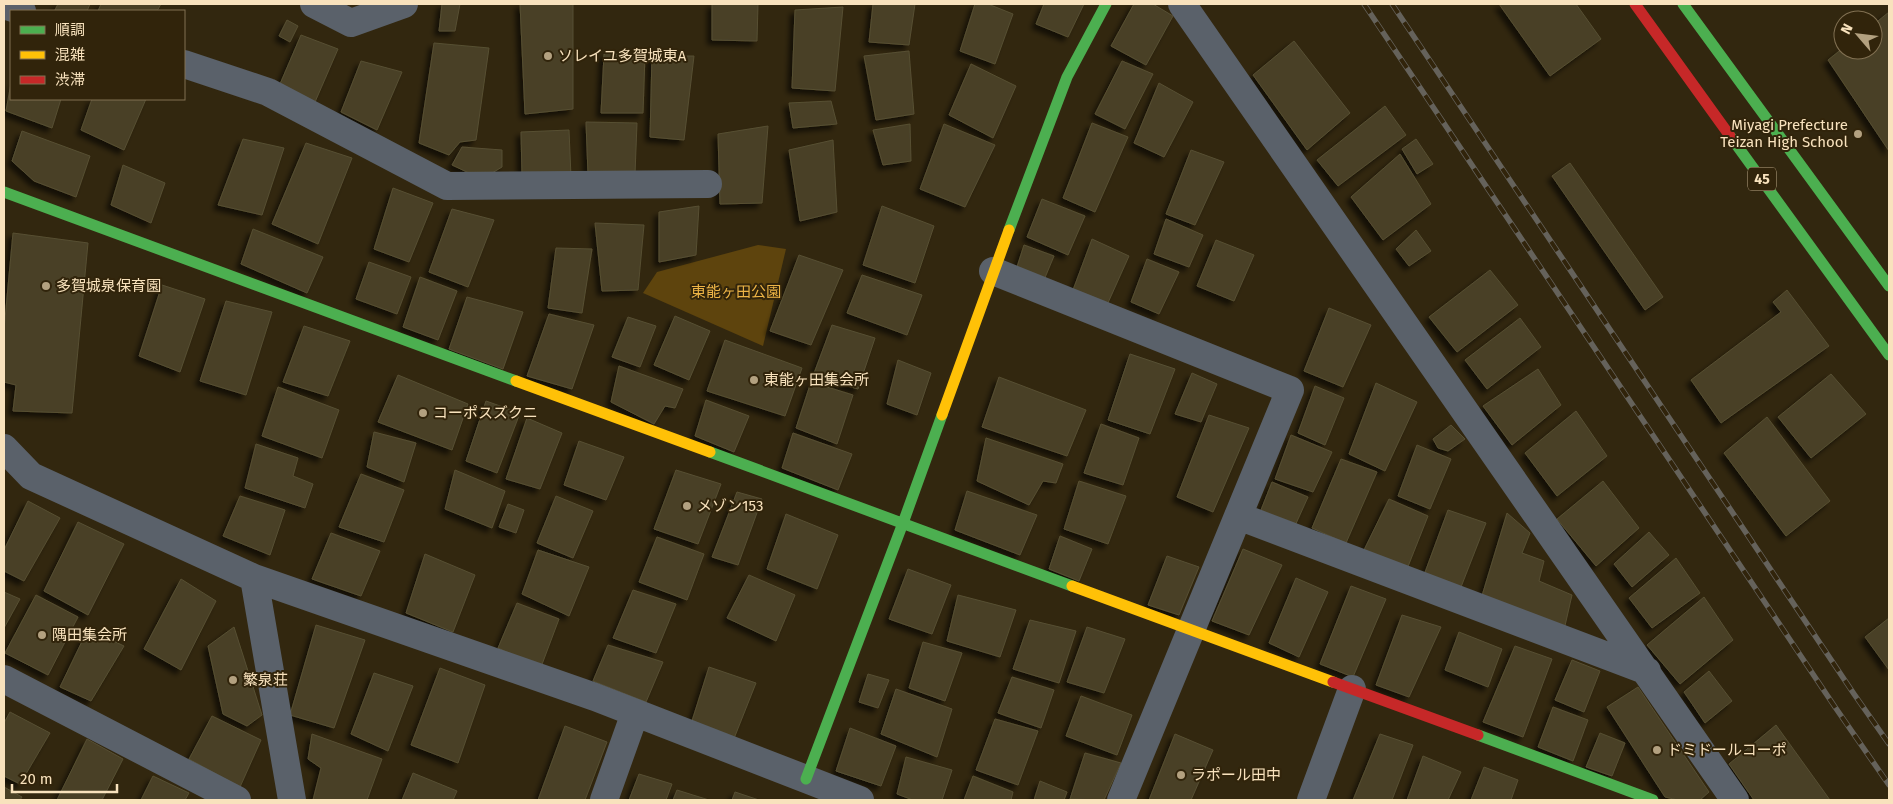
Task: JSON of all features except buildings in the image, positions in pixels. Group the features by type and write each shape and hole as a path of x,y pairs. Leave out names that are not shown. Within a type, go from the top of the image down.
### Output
{"main road":[{"path":"806,779 904,523 993,271 1067,77 1106,4"},
{"name":"45","path":"1635,4 1889,354"},
{"name":"45","path":"1683,4 1889,286"},
{"path":"4,192 1653,800"}],"street":[{"path":"314,4 351,23 404,4"},
{"path":"1182,4 1735,800"},
{"path":"4,5 19,10"},
{"path":"185,64 268,92 447,186 708,184"},
{"path":"993,271 1290,390 1121,800"},
{"path":"4,448 31,476 254,578 595,697 806,779 846,798"},
{"path":"1238,516 1647,671"},
{"path":"254,578 292,800"},
{"path":"4,679 237,800"},
{"path":"1311,800 1352,689"},
{"path":"604,800 635,713"}],"green space":[{"name":"東能ヶ田公園","path":"758,245 786,249 763,346 643,293 657,272"}],"railway":[{"path":"1364,4 1889,785"},
{"path":"1392,4 1889,744"}],"traffic: fast":[{"path":"1009,230 1067,77 1106,4"},
{"path":"1683,4 1889,286"},
{"path":"1730,136 1889,355"},
{"path":"4,192 516,381"},
{"path":"806,779 942,415"},
{"path":"710,452 1072,586"},
{"path":"1478,735 1653,800"}],"traffic: slow":[{"path":"942,415 1009,230"},
{"path":"516,381 710,452"},
{"path":"1072,586 1333,682"}],"traffic: jam":[{"path":"1635,4 1730,136"},
{"path":"1333,682 1478,735"}],"place":[{"name":"ソレイユ多賀城東A","path":"548,56"},
{"name":"Miyagi Prefecture Teizan High School","path":"1858,134"},
{"name":"多賀城泉保育園","path":"46,286"},
{"name":"東能ヶ田集会所","path":"754,380"},
{"name":"コーポスズクニ","path":"423,413"},
{"name":"メゾン153","path":"687,506"},
{"name":"隅田集会所","path":"42,635"},
{"name":"繁泉荘","path":"233,680"},
{"name":"ドミドールコーポ","path":"1657,750"},
{"name":"ラポール田中","path":"1181,775"}]}
